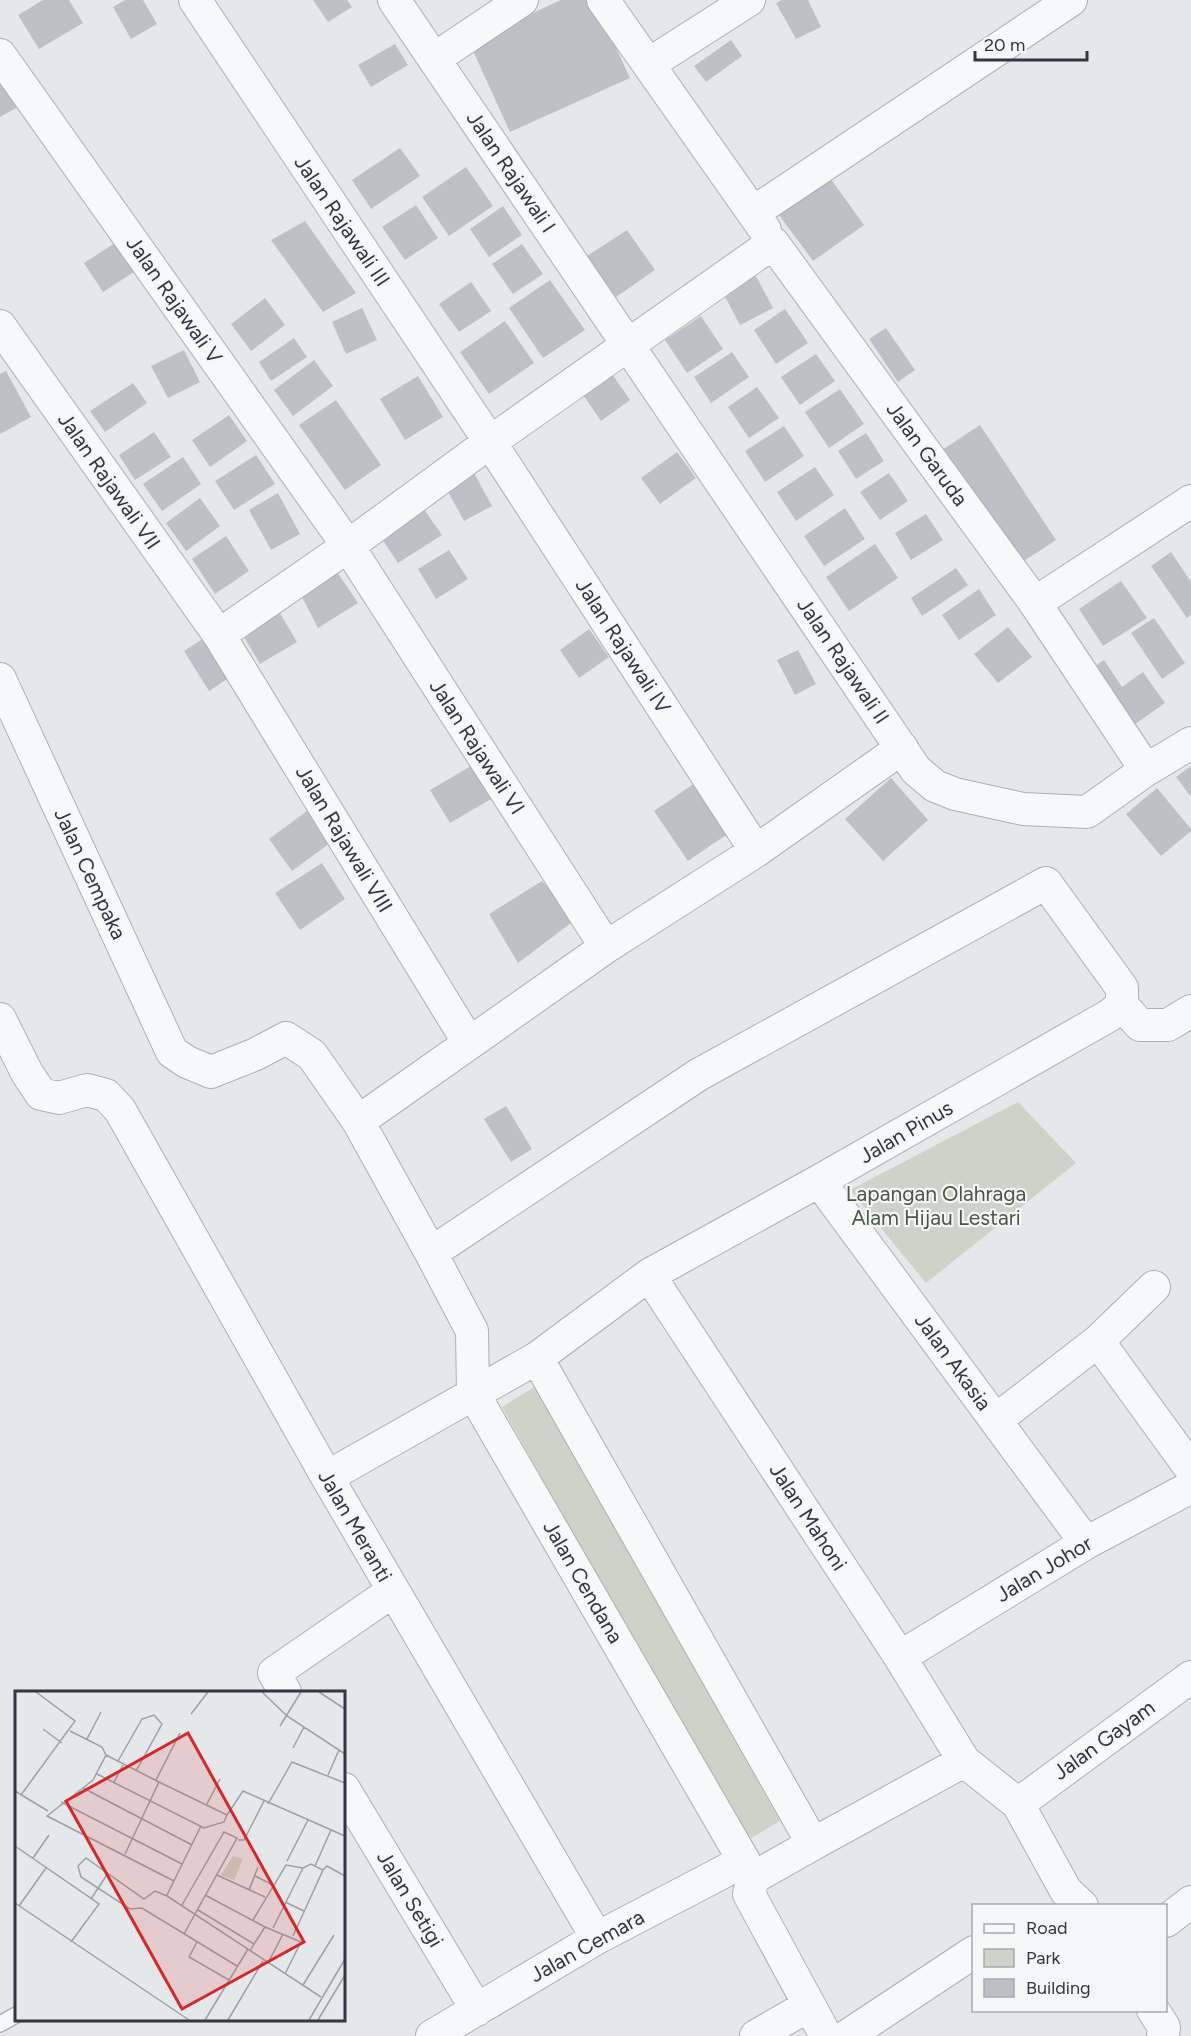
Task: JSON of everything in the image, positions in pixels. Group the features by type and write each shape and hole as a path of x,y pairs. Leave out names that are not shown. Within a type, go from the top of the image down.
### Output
{"street":[{"name":"Jalan Rajawali III","path":"195,0 490,442"},
{"name":"Jalan Rajawali I","path":"394,0 628,344"},
{"path":"434,59 522,0"},
{"name":"Jalan Garuda","path":"603,0 754,212 773,243 1035,603 1146,770"},
{"path":"649,64 749,0"},
{"path":"754,212 1071,0"},
{"name":"Jalan Rajawali V","path":"0,55 348,546"},
{"path":"219,635 348,546 490,442 773,243"},
{"name":"Jalan Rajawali VII","path":"0,326 219,635"},
{"name":"Jalan Rajawali II","path":"628,344 916,770 935,786 955,794 1023,809 1088,812 1146,770"},
{"name":"Jalan Rajawali IV","path":"490,442 756,851"},
{"path":"1035,603 1191,501"},
{"name":"Jalan Rajawali VI","path":"348,546 606,947"},
{"name":"Jalan Rajawali VIII","path":"219,635 469,1043"},
{"name":"Jalan Cempaka","path":"0,679 8,716 172,1052 187,1062"},
{"path":"1146,770 1191,743"},
{"path":"362,1119 606,947 756,851 902,748"},
{"path":"431,1253 698,1075 1046,883 1122,988 1122,1005 1140,1025 1168,1025 1191,1011"},
{"name":"Jalan Pinus","path":"327,1477 537,1358 649,1275 1110,1015 1122,1005"},
{"name":"Jalan Meranti","path":"0,1019 27,1073 41,1094 59,1098 87,1090 106,1095 120,1110 327,1477 597,1938"},
{"name":"Jalan Cendana","path":"187,1062 211,1072 256,1054 286,1038 312,1055 362,1119 472,1331 474,1393 749,1870 749,1894 826,2036"},
{"name":"Jalan Akasia","path":"819,1181 1086,1543"},
{"name":"Jalan Mahoni","path":"649,1275 900,1658 964,1761 1018,1804"},
{"path":"996,1420 1098,1341 1154,1287"},
{"path":"1098,1341 1191,1469"},
{"path":"537,1358 813,1844"},
{"name":"Jalan Johor","path":"900,1658 1086,1543 1191,1486"},
{"path":"284,1691 274,1673 393,1591"},
{"name":"Jalan Gayam","path":"1018,1804 1191,1677"},
{"name":"Jalan Cemara","path":"432,2036 597,1938 813,1844 964,1761"},
{"name":"Jalan Setigi","path":"345,1791 477,2010"},
{"path":"1018,1804 1064,1900"},
{"path":"1167,1920 1191,1902"},
{"path":"847,2036 972,1953"},
{"path":"756,2036 808,2006"},
{"path":"1154,2012 1164,2027 1163,2036"}],"lane":[{"path":"0,2024 15,2016"}],"green space":[{"name":"Lapangan Olahraga Alam Hijau Lestari","path":"1018,1102 1076,1163 926,1283 850,1190"},
{"path":"536,1386 780,1821 746,1841 502,1407"}],"building":[{"path":"43,0 69,0 83,23 39,49 18,15"},
{"path":"125,0 143,0 157,24 131,39 113,7"},
{"path":"313,0 347,0 352,7 328,22"},
{"path":"561,0 594,0 630,78 510,132 469,42"},
{"path":"782,0 808,0 821,27 796,39 776,3"},
{"path":"731,40 742,56 706,82 694,66"},
{"path":"395,44 408,65 371,87 358,65"},
{"path":"0,73 18,107 0,117"},
{"path":"400,148 420,176 371,209 352,180"},
{"path":"466,167 493,206 449,236 422,197"},
{"path":"830,178 864,225 813,261 779,215"},
{"path":"416,205 438,238 405,260 382,227"},
{"path":"503,206 522,235 489,257 470,229"},
{"path":"305,221 356,293 323,312 271,240"},
{"path":"627,230 655,270 616,297 587,256"},
{"path":"115,243 134,272 103,292 84,263"},
{"path":"522,244 543,274 513,294 492,264"},
{"path":"756,276 773,308 740,325 723,293"},
{"path":"550,280 585,330 543,358 509,308"},
{"path":"471,282 491,311 459,332 439,304"},
{"path":"265,298 285,325 251,351 231,324"},
{"path":"362,308 377,340 346,354 332,322"},
{"path":"785,309 808,343 776,364 754,330"},
{"path":"701,316 723,349 687,373 665,340"},
{"path":"505,321 534,363 489,394 460,352"},
{"path":"886,328 915,370 898,382 869,339"},
{"path":"294,338 307,357 271,381 259,362"},
{"path":"184,350 200,382 168,398 151,366"},
{"path":"732,352 749,377 711,403 694,377"},
{"path":"816,354 835,381 800,405 781,377"},
{"path":"314,360 333,386 293,416 274,390"},
{"path":"6,371 31,417 0,434 0,374"},
{"path":"612,374 630,400 601,421 583,395"},
{"path":"418,376 443,417 405,440 380,399"},
{"path":"133,383 147,403 105,432 90,411"},
{"path":"757,387 779,418 749,438 728,407"},
{"path":"840,389 864,424 829,448 805,412"},
{"path":"336,400 381,465 345,490 299,425"},
{"path":"229,415 247,441 210,467 192,440"},
{"path":"980,425 1056,540 1016,566 939,452"},
{"path":"784,426 804,456 765,482 745,451"},
{"path":"154,432 171,457 135,480 119,455"},
{"path":"866,433 884,461 856,479 838,451"},
{"path":"677,452 696,478 660,504 641,478"},
{"path":"256,455 275,484 234,510 215,481"},
{"path":"183,457 201,484 162,511 143,484"},
{"path":"815,467 834,495 796,521 777,492"},
{"path":"474,473 492,506 464,521 446,488"},
{"path":"889,473 908,501 880,520 860,492"},
{"path":"278,493 300,534 271,550 249,510"},
{"path":"200,498 220,526 186,551 166,523"},
{"path":"419,502 442,535 398,563 376,530"},
{"path":"845,508 865,539 824,566 804,536"},
{"path":"926,514 943,540 911,560 895,533"},
{"path":"226,536 249,571 215,594 192,559"},
{"path":"875,544 898,578 849,611 826,577"},
{"path":"449,550 468,579 436,599 418,569"},
{"path":"1171,552 1191,582 1191,615 1187,618 1151,566"},
{"path":"333,566 358,603 318,628 298,589"},
{"path":"956,568 968,585 922,616 911,598"},
{"path":"1121,581 1147,618 1103,646 1079,609"},
{"path":"979,589 996,615 959,640 942,615"},
{"path":"275,605 297,642 260,664 238,627"},
{"path":"1154,618 1185,663 1162,679 1131,633"},
{"path":"1008,627 1032,657 998,683 974,654"},
{"path":"589,629 609,657 579,678 560,650"},
{"path":"207,636 233,675 209,691 184,651"},
{"path":"798,650 816,684 795,695 777,660"},
{"path":"1104,660 1122,687 1143,672 1165,703 1124,732 1085,673"},
{"path":"471,766 491,799 450,823 430,790"},
{"path":"1191,766 1191,797 1176,777"},
{"path":"891,778 928,820 883,861 845,819"},
{"path":"695,783 729,833 688,861 654,811"},
{"path":"1157,788 1191,829 1161,856 1126,814"},
{"path":"307,811 330,843 292,871 269,839"},
{"path":"322,863 345,899 300,930 275,893"},
{"path":"542,881 575,920 518,963 489,914"},
{"path":"506,1106 532,1149 511,1162 484,1119"}]}
